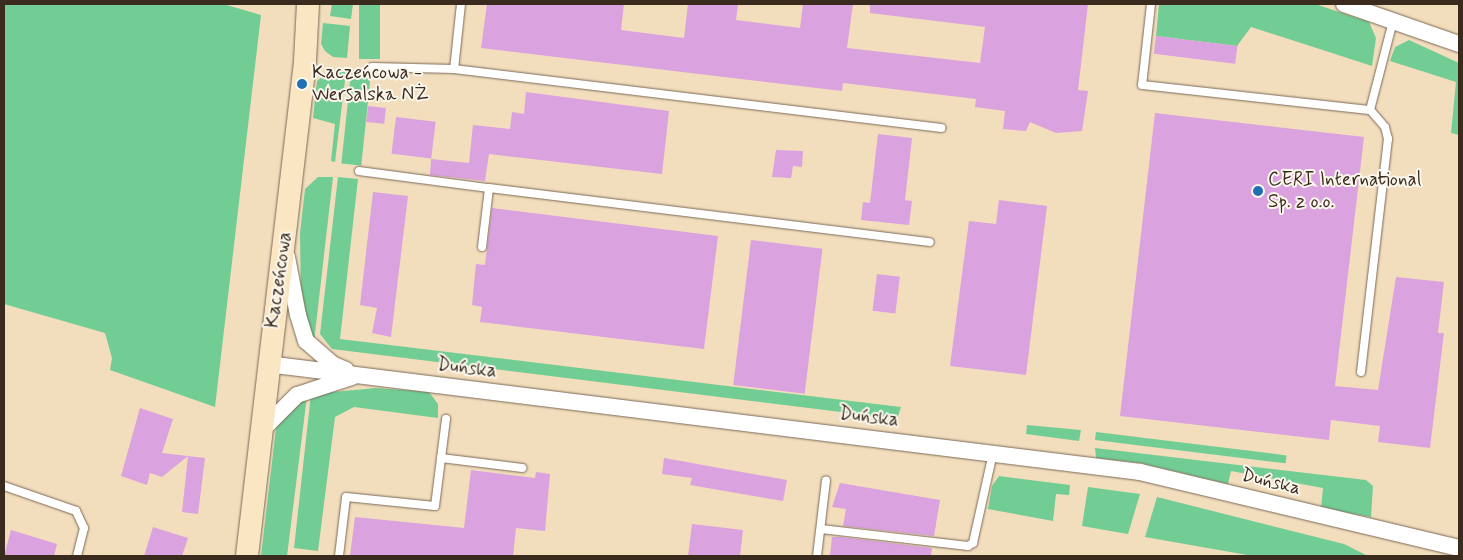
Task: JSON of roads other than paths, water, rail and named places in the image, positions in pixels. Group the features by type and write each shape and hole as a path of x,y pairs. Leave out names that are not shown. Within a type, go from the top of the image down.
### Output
{"street":[{"name":"Kaczeńcowa","path":"247,556 267,364 285,244 308,38 308,4"},
{"path":"1344,4 1459,44"},
{"path":"285,244 298,315 306,341 332,364 359,375"},
{"name":"Duńska","path":"267,364 1156,474 1459,548"},
{"path":"259,434 284,405 297,395 359,375"}],"lane":[{"path":"454,69 461,4"},
{"path":"1151,4 1142,85 1370,110 1385,128 1388,139 1361,372"},
{"path":"1370,110 1393,21"},
{"path":"372,67 454,69 941,128"},
{"path":"359,171 930,242"},
{"path":"482,247 489,188"},
{"path":"339,556 346,498 435,506 446,419"},
{"path":"821,529 968,546 972,543 977,526 993,453"},
{"path":"441,458 522,468"},
{"path":"817,556 826,481"},
{"path":"4,486 76,510 84,528 77,556"}],"place":[{"name":"Kaczeńcowa - Wersalska NŻ","path":"302,84"},
{"name":"CERI International Sp. z o.o.","path":"1258,191"}]}
